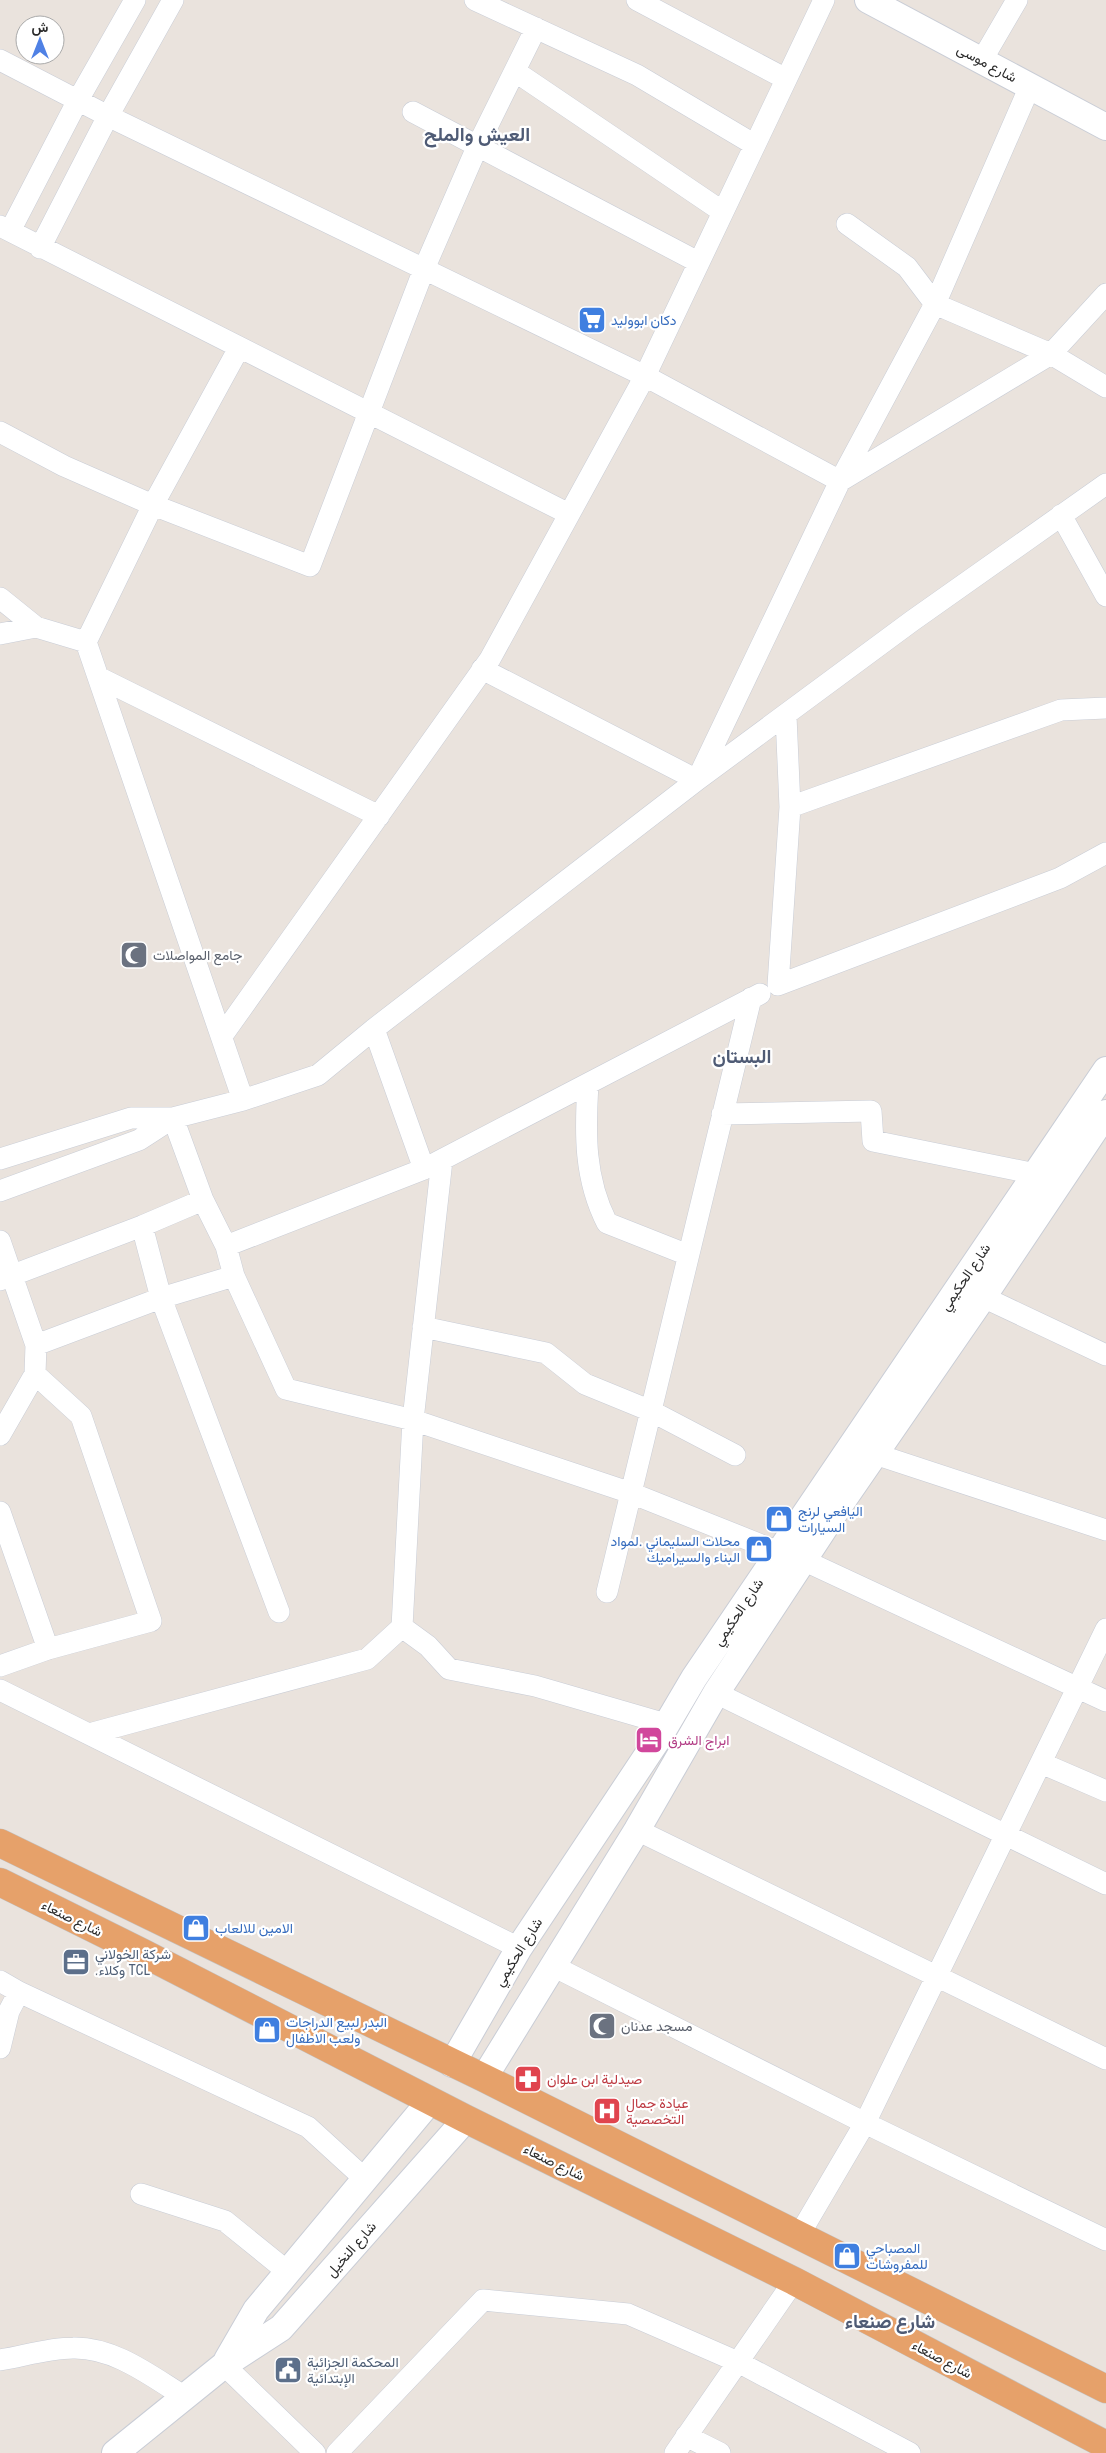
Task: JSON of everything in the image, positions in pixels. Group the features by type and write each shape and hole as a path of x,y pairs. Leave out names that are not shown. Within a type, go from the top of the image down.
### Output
{"highway":[{"path":"0,1843 484,2078 1106,2390"},
{"name":"شارع صنعاء","path":"0,1882 143,1953 466,2119 794,2281 1094,2445"},
{"path":"143,1953 156,1951 166,1942 168,1934 165,1923"},
{"path":"208,1987 203,1970 212,1956 228,1954"}],"street":[{"path":"135,0 5,229 569,514"},
{"path":"637,0 786,79"},
{"path":"222,1036 482,669 645,376 824,0"},
{"name":"شارع موسى","path":"868,0 1106,127"},
{"path":"982,60 1017,0"},
{"path":"479,1 637,76 755,145"},
{"path":"40,248 168,3"},
{"path":"0,432 64,466 153,505 310,566 424,269 478,145 516,72 536,28"},
{"path":"0,60 108,116 645,376 840,481"},
{"path":"516,72 723,212"},
{"path":"697,780 840,481 935,304 1030,86"},
{"path":"413,112 698,262"},
{"path":"847,224 907,267 935,304 1051,354 1106,387"},
{"path":"840,481 1051,354 1106,294"},
{"path":"239,348 153,505 86,642 243,1100"},
{"path":"0,1159 131,1118 173,1118 243,1100 318,1075 374,1029 697,780 912,621 1106,484"},
{"path":"1061,516 1106,596"},
{"path":"0,598 36,627 86,642"},
{"path":"0,634 36,627"},
{"path":"482,669 697,780"},
{"path":"98,677 379,816"},
{"path":"790,807 1061,710 1106,708"},
{"path":"778,985 790,807 786,716"},
{"path":"226,1246 433,1164 778,985 1060,878 1106,853"},
{"path":"608,1592 751,998"},
{"path":"89,1734 367,1659 402,1627 413,1420 423,1327 433,1164 374,1029"},
{"name":"شارع الحكيمي","path":"452,2064 519,1948 666,1724 694,1678 1106,1070"},
{"path":"588,1084 585,1139 596,1203 606,1223 688,1255"},
{"path":"722,1114 871,1111 873,1141 1036,1174"},
{"name":"شارع الحكيمي","path":"484,2078 636,1830 716,1693 803,1560 984,1298 1106,1112"},
{"path":"0,1191 139,1140 173,1118"},
{"path":"173,1118 203,1200 226,1246 234,1276 286,1389 413,1420 631,1493 779,1552"},
{"path":"6,1278 142,1226 203,1200"},
{"path":"142,1226 161,1298 279,1612"},
{"path":"0,1241 6,1278 36,1345 35,1374 0,1435"},
{"path":"36,1345 161,1298 234,1276"},
{"path":"984,1298 1106,1355"},
{"path":"423,1327 546,1353 585,1384 651,1411 735,1455"},
{"path":"0,1666 48,1649 151,1621 81,1416 35,1374"},
{"path":"875,1454 1106,1530"},
{"path":"0,1512 48,1649"},
{"path":"803,1560 1106,1700"},
{"path":"402,1627 428,1646 449,1669 535,1686 666,1724"},
{"path":"798,2237 865,2123 1106,1629"},
{"path":"0,1690 519,1948"},
{"path":"716,1693 1106,1884"},
{"path":"1041,1763 1106,1791"},
{"path":"636,1830 1106,2059"},
{"path":"553,1966 865,2123 1106,2240"},
{"path":"0,1981 19,1992 308,2127 365,2179"},
{"path":"0,2048 9,2011 19,1992"},
{"name":"شارع النخيل","path":"224,2365 256,2310 430,2100"},
{"name":"شارع النخيل","path":"115,2453 224,2365 281,2328 466,2119"},
{"path":"141,2194 226,2221 288,2272"},
{"path":"720,2453 681,2445 794,2281"},
{"path":"337,2453 483,2300 628,2314 738,2362 910,2453"},
{"path":"0,2360 73,2348 101,2352 130,2363 185,2398"},
{"path":"224,2365 314,2453"}],"place":[{"name":"دكان ابووليد","path":"592,320"},
{"name":"جامع المواصلات","path":"134,955"},
{"name":"اليافعي لرنج السيارات","path":"779,1519"},
{"name":"محلات السليماني .لمواد البناء والسيراميك","path":"759,1549"},
{"name":"ابراج الشرق","path":"649,1740"},
{"name":"الامين للالعاب","path":"196,1928"},
{"name":"شركة الخولاني .وكلاء TCL","path":"76,1962"},
{"name":"مسجد عدنان","path":"602,2026"},
{"name":"البدر لبيع الدراجات ولعب الاطفال","path":"267,2030"},
{"name":"صيدلية ابن علوان","path":"528,2079"},
{"name":"عيادة جمال التخصصية","path":"607,2111"},
{"name":"المصباحي للمفروشات","path":"847,2256"},
{"name":"المحكمة الجزائية الإبتدائية","path":"288,2370"}],"district":[{"name":"العيش والملح","path":"477,134"},
{"name":"البستان","path":"742,1056"},
{"name":"شارع صنعاء","path":"890,2321"}]}
